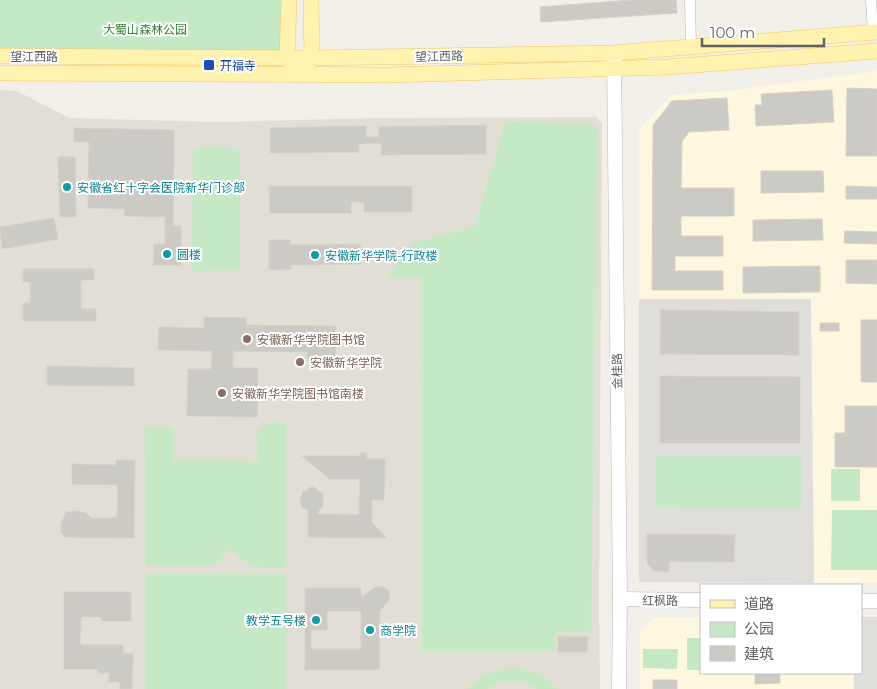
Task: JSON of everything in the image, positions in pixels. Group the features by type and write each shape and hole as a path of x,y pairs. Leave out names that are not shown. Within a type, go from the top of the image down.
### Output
{"main road":[{"path":"289,0 288,58 300,74 312,58 311,0"},
{"name":"望江西路","path":"0,56 312,58 614,53 875,32"},
{"name":"望江西路","path":"0,73 389,75 667,67 877,51"}],"street":[{"path":"690,0 691,46"},
{"path":"871,0 875,32"},
{"name":"金桂路","path":"614,53 620,600 619,689"},
{"name":"红枫路","path":"620,600 700,600"},
{"path":"862,601 877,601"}],"shaded area":[{"path":"877,71 877,583 814,583 811,299 639,299 639,130 670,95 727,91"},
{"name":"安徽新华学院","path":"0,90 17,91 70,118 216,122 381,118 596,117 602,123 600,689 0,689"},
{"path":"639,299 811,299 814,583 639,582"},
{"path":"654,617 700,617 700,674 854,674 854,689 640,689 640,631"},
{"path":"862,617 877,617 877,689 854,689 854,674 862,674"}],"green space":[{"name":"大蜀山森林公园","path":"0,0 289,0 287,58 0,56"},
{"path":"505,122 593,123 597,129 591,631 555,632 554,651 422,651 421,277 388,278 412,243 475,227"},
{"path":"199,148 236,148 240,153 240,270 192,271 193,152"},
{"path":"270,422 286,423 285,568 252,567 229,549 214,566 146,566 145,428 173,428 173,460 258,461 257,431"},
{"path":"655,456 802,456 802,508 655,507"},
{"path":"831,469 860,469 860,501 831,501"},
{"path":"832,510 877,510 877,570 831,570"},
{"path":"146,574 286,574 286,689 146,689"},
{"path":"687,638 700,638 700,670 687,670"},
{"path":"643,649 678,649 677,669 643,668"},
{"path":"513,668 537,674 548,680 557,689 537,689 526,683 512,681 499,683 487,689 468,689 478,680 489,674"}],"building":[{"path":"631,0 676,0 677,13 541,22 540,7"},
{"path":"847,88 877,89 877,156 846,156"},
{"path":"832,90 834,122 756,126 755,105 762,105 761,94"},
{"path":"727,98 729,130 689,132 682,141 681,188 734,188 734,216 681,216 681,236 723,236 723,256 675,256 675,271 723,271 723,290 652,290 653,125 672,101"},
{"path":"486,125 486,154 382,155 381,143 359,144 359,152 270,153 270,128 366,126 366,137 379,137 379,127"},
{"path":"74,128 174,130 173,226 181,226 181,265 153,265 154,244 165,244 165,217 124,216 125,209 88,208 89,142 74,142"},
{"name":"安徽省红十字会医院新华门诊部","path":"58,157 75,157 76,217 60,217"},
{"path":"761,171 823,171 824,192 761,193"},
{"path":"269,186 412,186 412,212 364,212 364,202 351,202 351,213 270,213"},
{"path":"846,186 877,187 877,199 846,199"},
{"path":"54,218 58,239 2,249 0,227"},
{"path":"822,219 823,240 753,241 753,220"},
{"path":"845,231 877,232 877,244 844,243"},
{"name":"安徽新华学院-行政楼","path":"269,240 290,240 290,245 360,244 361,264 291,265 291,269 269,270"},
{"path":"846,260 877,260 877,284 846,283"},
{"path":"820,266 820,292 743,293 743,267"},
{"path":"23,269 94,269 94,280 81,280 81,309 96,309 96,321 23,321 23,303 30,303 30,282 23,282"},
{"path":"661,310 799,312 799,355 660,354"},
{"path":"204,317 246,318 246,325 336,326 335,360 307,359 307,352 233,351 233,368 258,368 257,417 187,416 188,369 211,369 212,351 158,350 159,327 204,328"},
{"path":"861,320 877,320 877,382 861,382"},
{"path":"820,323 839,323 839,331 820,331"},
{"path":"47,366 134,368 134,386 47,385"},
{"path":"660,376 800,377 800,443 660,443"},
{"path":"845,406 877,406 877,467 835,467 835,433 845,433"},
{"path":"360,453 367,453 367,459 385,459 384,500 372,500 372,523 387,538 308,537 308,511 303,508 300,501 303,492 313,486 323,494 323,505 317,514 359,515 360,479 330,479 302,456 360,456"},
{"path":"116,460 135,460 134,538 65,537 61,532 61,524 66,512 78,511 86,513 91,518 117,518 118,485 72,484 72,464 116,465"},
{"path":"647,534 735,535 734,562 669,561 669,572 654,571 647,563"},
{"path":"375,587 382,587 388,590 390,594 389,600 380,611 379,670 305,670 305,588 361,588 361,598","holes":["327,611 361,611 361,649 311,649 311,630 327,630"]},
{"path":"64,592 131,592 131,621 102,621 101,617 81,617 80,645 123,645 123,654 133,654 132,689 120,689 120,682 109,682 109,673 98,673 98,669 64,669"},
{"path":"558,636 588,637 587,652 558,652"},
{"path":"755,674 780,674 780,683 755,684"},
{"path":"653,680 677,680 677,689 653,689"}],"place":[{"name":"开福寺","path":"209,65"},
{"name":"安徽省红十字会医院新华门诊部","path":"67,187"},
{"name":"圆楼","path":"167,254"},
{"name":"安徽新华学院-行政楼","path":"315,255"},
{"name":"安徽新华学院图书馆","path":"247,339"},
{"name":"安徽新华学院","path":"300,362"},
{"name":"安徽新华学院图书馆南楼","path":"222,393"},
{"name":"教学五号楼","path":"316,620"},
{"name":"商学院","path":"370,630"}]}
